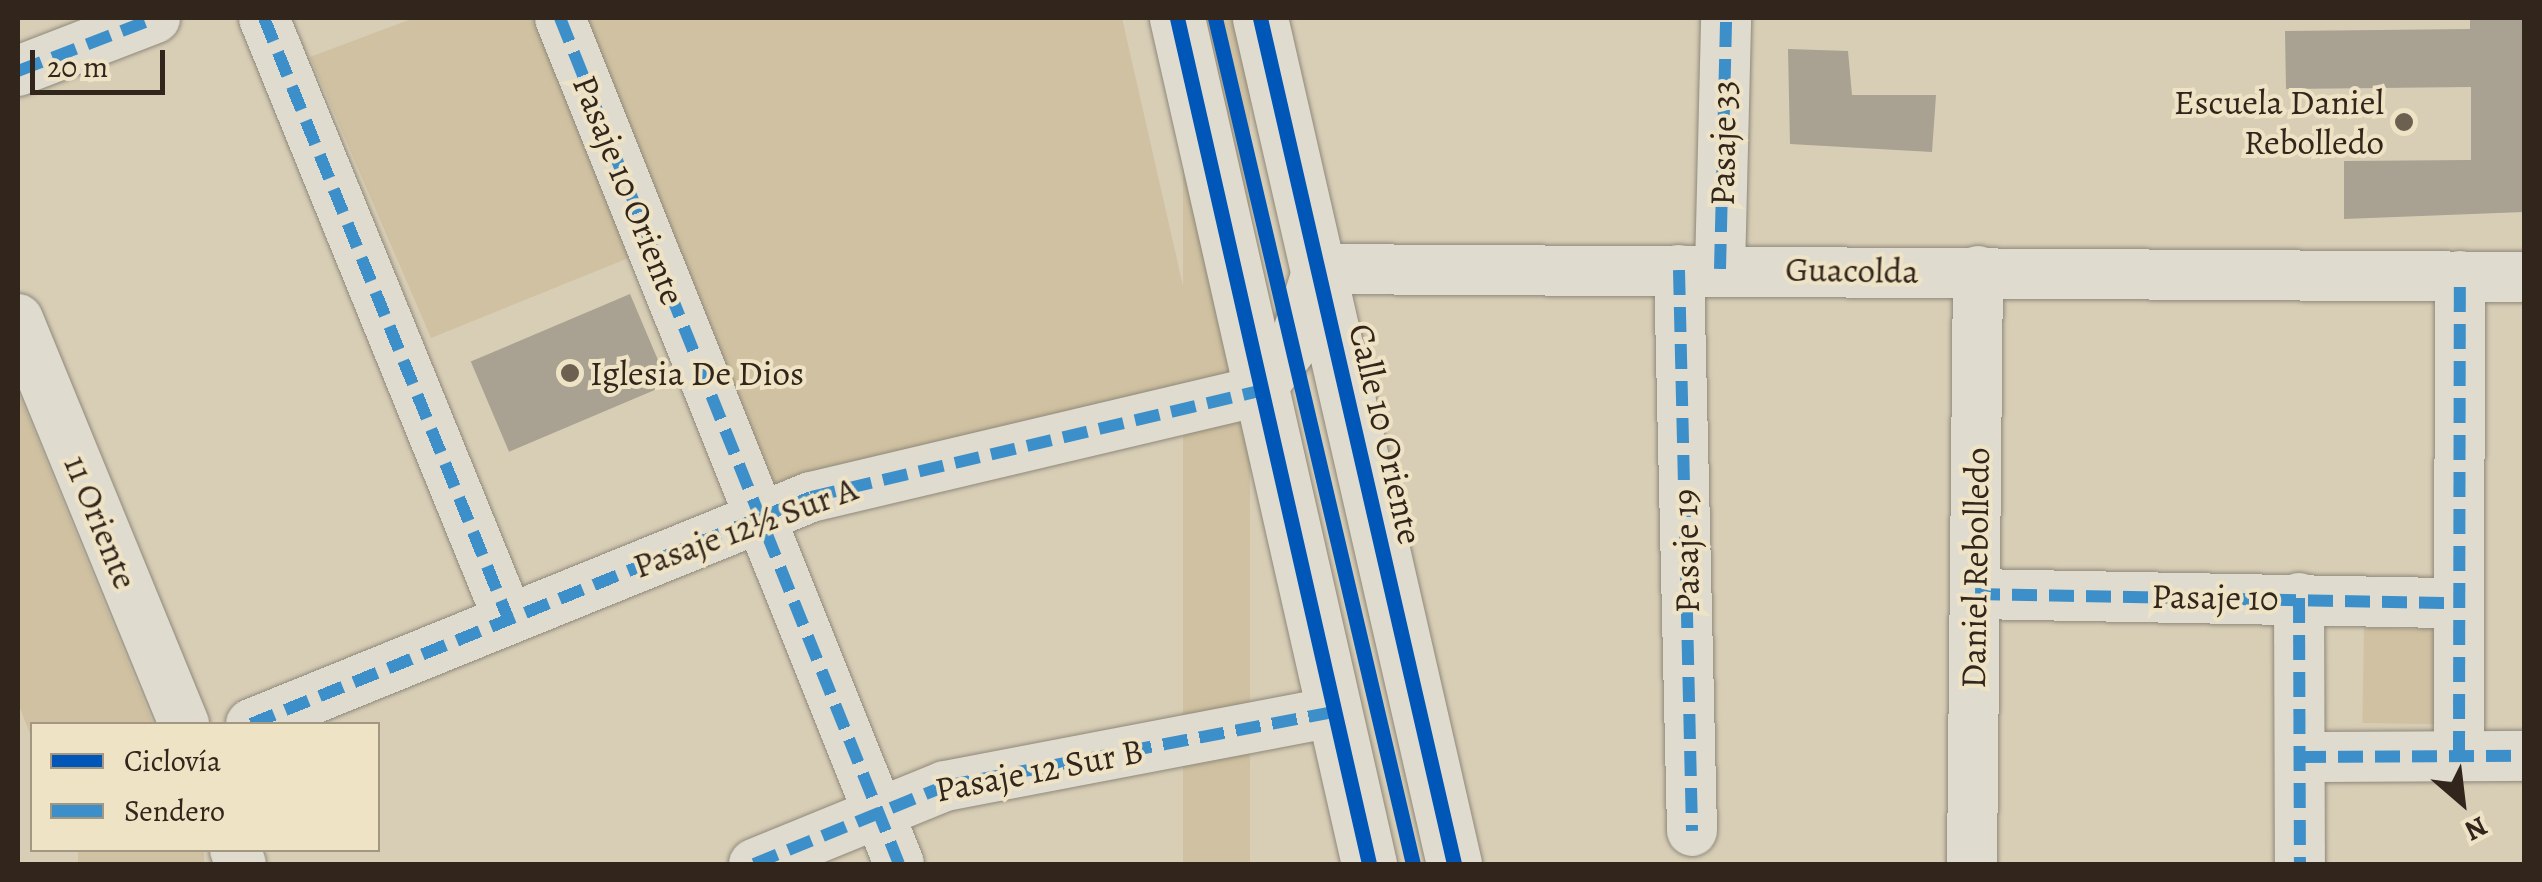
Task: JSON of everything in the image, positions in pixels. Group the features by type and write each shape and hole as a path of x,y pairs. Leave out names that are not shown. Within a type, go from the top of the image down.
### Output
{"main road":[{"path":"1177,18 1259,392 1370,864"},
{"name":"Calle 10 Oriente","path":"1260,18 1454,864"}],"street":[{"path":"18,71 155,18"},
{"path":"264,18 508,618"},
{"name":"Pasaje 10 Oriente","path":"560,18 899,864"},
{"name":"Pasaje 33","path":"1700,269 1726,18"},
{"path":"1259,392 1294,345 1318,269"},
{"name":"Guacolda","path":"1318,269 2524,277"},
{"name":"Pasaje 19","path":"1692,831 1700,269"},
{"name":"Daniel Rebolledo","path":"1972,864 1978,271"},
{"path":"2459,756 2456,603 2460,276"},
{"name":"11 Oriente","path":"18,319 183,722"},
{"name":"Pasaje 12½ Sur A","path":"256,722 758,515 1259,392"},
{"name":"Pasaje 10","path":"1975,594 2456,603"},
{"path":"2299,598 2300,864"},
{"name":"Pasaje 12 Sur B","path":"754,864 876,810 945,786 1334,712"},
{"path":"2302,757 2524,756"}],"shaded area":[{"path":"414,18 547,18 641,253 431,338 310,57"},
{"path":"581,18 1122,18 1204,378 763,493"},
{"path":"1183,18 1250,18 1250,864 1183,864"},
{"path":"18,392 152,722 30,722 30,734 18,703"},
{"path":"2364,628 2455,630 2453,725 2362,723"},
{"path":"78,852 204,852 204,864 78,864"}],"building":[{"path":"2470,18 2524,18 2524,212 2344,219 2344,161 2471,160 2471,87 2286,89 2285,31 2470,29"},
{"path":"1788,49 1848,51 1852,95 1936,95 1932,152 1790,144"},
{"name":"Iglesia De Dios","path":"630,294 668,384 509,452 471,362"}],"marked path":[{"path":"18,71 155,18"},
{"path":"264,18 508,618"},
{"path":"560,18 899,864"},
{"path":"1720,269 1726,18"},
{"path":"1679,270 1692,831"},
{"path":"2459,756 2460,276"},
{"path":"256,722 811,497 1259,391"},
{"path":"1975,594 2456,603"},
{"path":"2299,598 2300,864"},
{"path":"754,864 945,786 1334,712"},
{"path":"2301,757 2524,756"}],"cycle path":[{"path":"1177,18 1369,864"},
{"path":"1215,18 1413,864"},
{"path":"1260,18 1454,864"}],"place":[{"name":"Escuela Daniel Rebolledo","path":"2404,122"},
{"name":"Iglesia De Dios","path":"570,373"}]}
